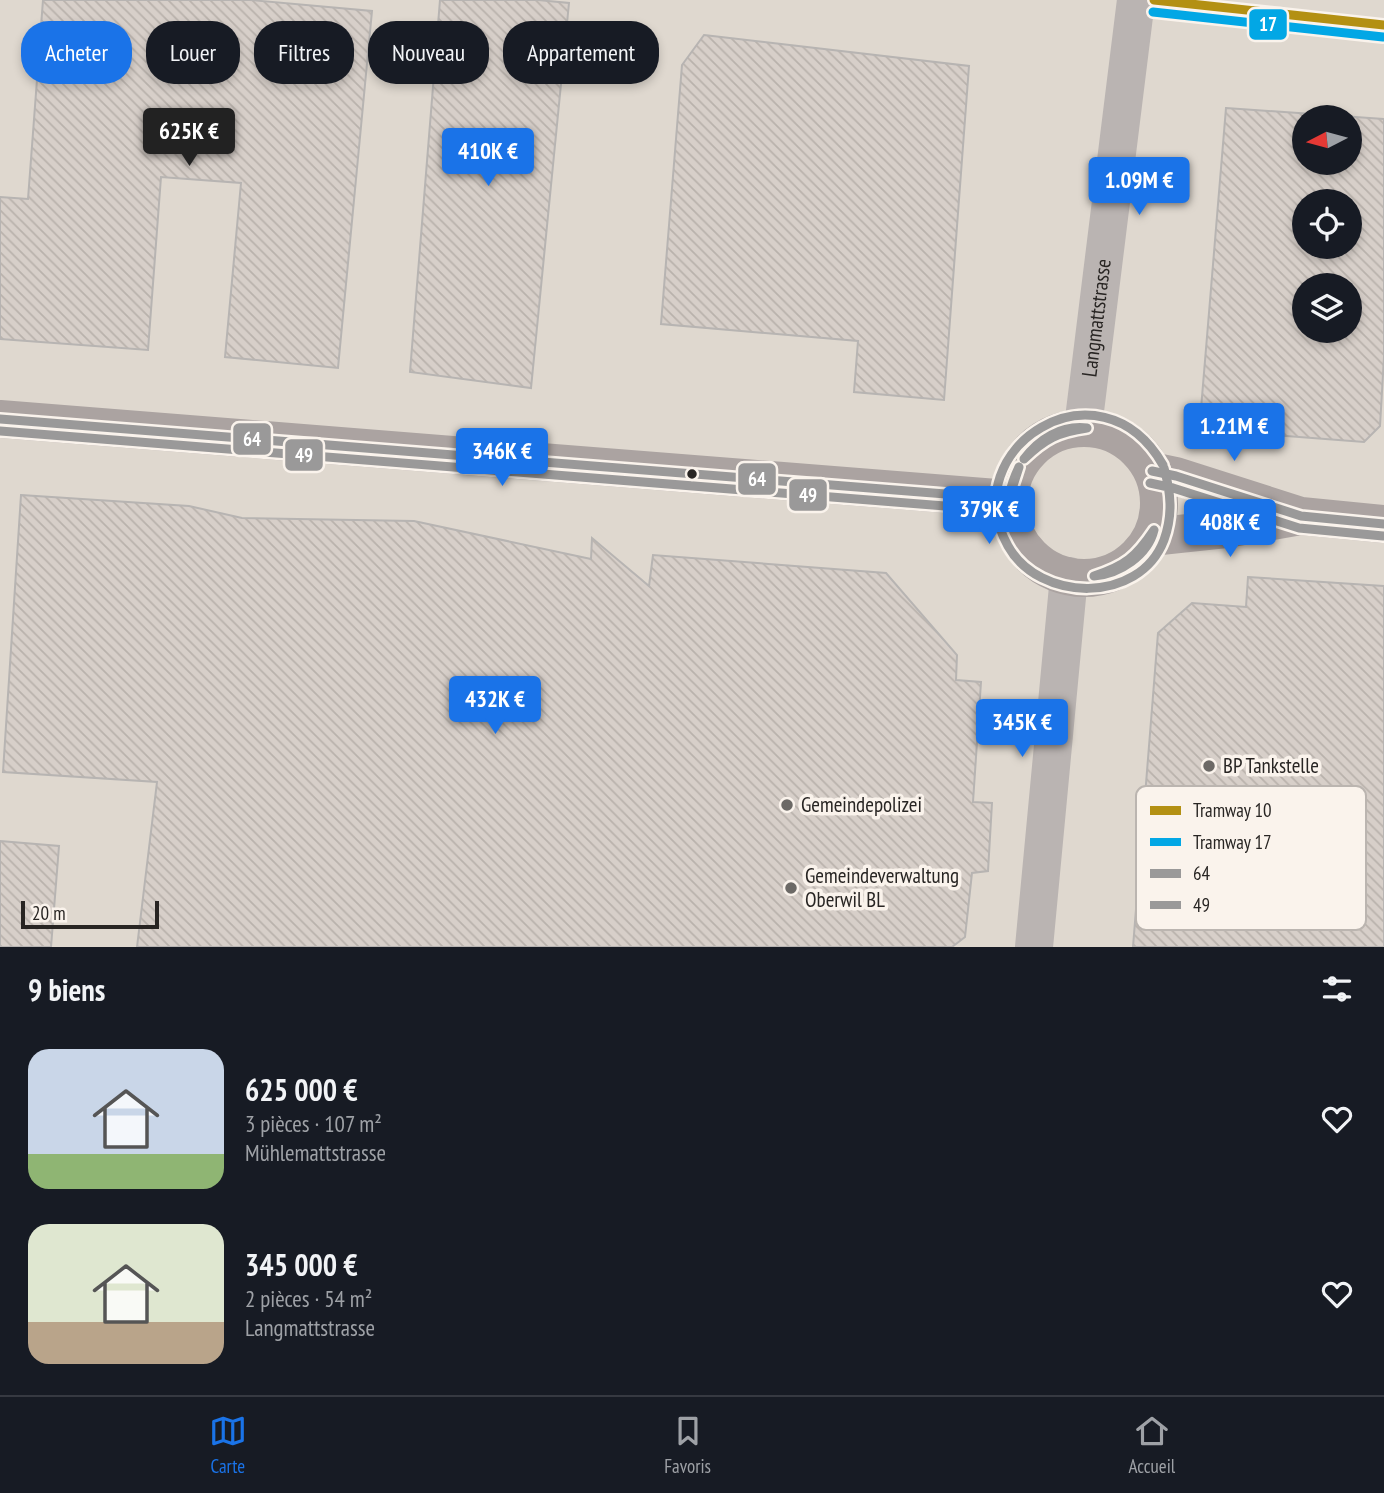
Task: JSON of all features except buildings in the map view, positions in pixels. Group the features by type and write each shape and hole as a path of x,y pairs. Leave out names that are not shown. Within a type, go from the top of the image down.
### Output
{"main road":[{"path":"0,419 1009,499"},
{"path":"1083,427 1104,430 1124,439 1141,453 1152,471 1158,493 1158,515 1151,537 1137,557 1117,570 1093,578 1069,576 1049,569 1031,557 1010,520 1009,499 1016,472 1032,448 1055,433 1083,427"},
{"path":"1152,471 1176,476 1301,516 1384,524"},
{"path":"1151,537 1226,529 1301,516"}],"street":[{"name":"Langmattstrasse","path":"1083,427 1136,0"},
{"path":"1034,947 1069,576"}],"shaded area":[{"path":"0,0 1384,0 1384,947 0,947"}],"tram line":[{"name":"10","path":"1154,0 1384,25"},
{"name":"17","path":"1153,12 1383,37"}],"transit line":[{"name":"49","path":"1163,465 1136,433 1104,417 1072,416 1041,428 1016,448 1000,477 996,510 1008,546 1023,564 1042,578 1064,586 1088,588 1112,585 1133,576 1151,561 1167,531 1170,504 1164,468"},
{"name":"64","path":"0,419 1009,499"},
{"name":"64","path":"1024,459 1051,435 1068,429 1087,428"},
{"name":"64","path":"1024,459 1052,438 1087,428"},
{"name":"49","path":"0,431 1008,511"},
{"name":"64","path":"1012,521 1010,493 1019,467"},
{"name":"64","path":"1012,521 1010,495 1019,467"},
{"name":"64","path":"1152,471 1176,476 1301,516 1384,524"},
{"name":"49","path":"1150,483 1299,528 1383,536"},
{"name":"64","path":"1094,576 1129,559 1154,530"},
{"name":"64","path":"1094,576 1114,571 1132,562 1146,547 1154,530"}],"place":[{"name":"BP Tankstelle","path":"1209,766"},
{"name":"Gemeindepolizei","path":"787,805"},
{"name":"Gemeindeverwaltung Oberwil BL","path":"791,888"}]}
